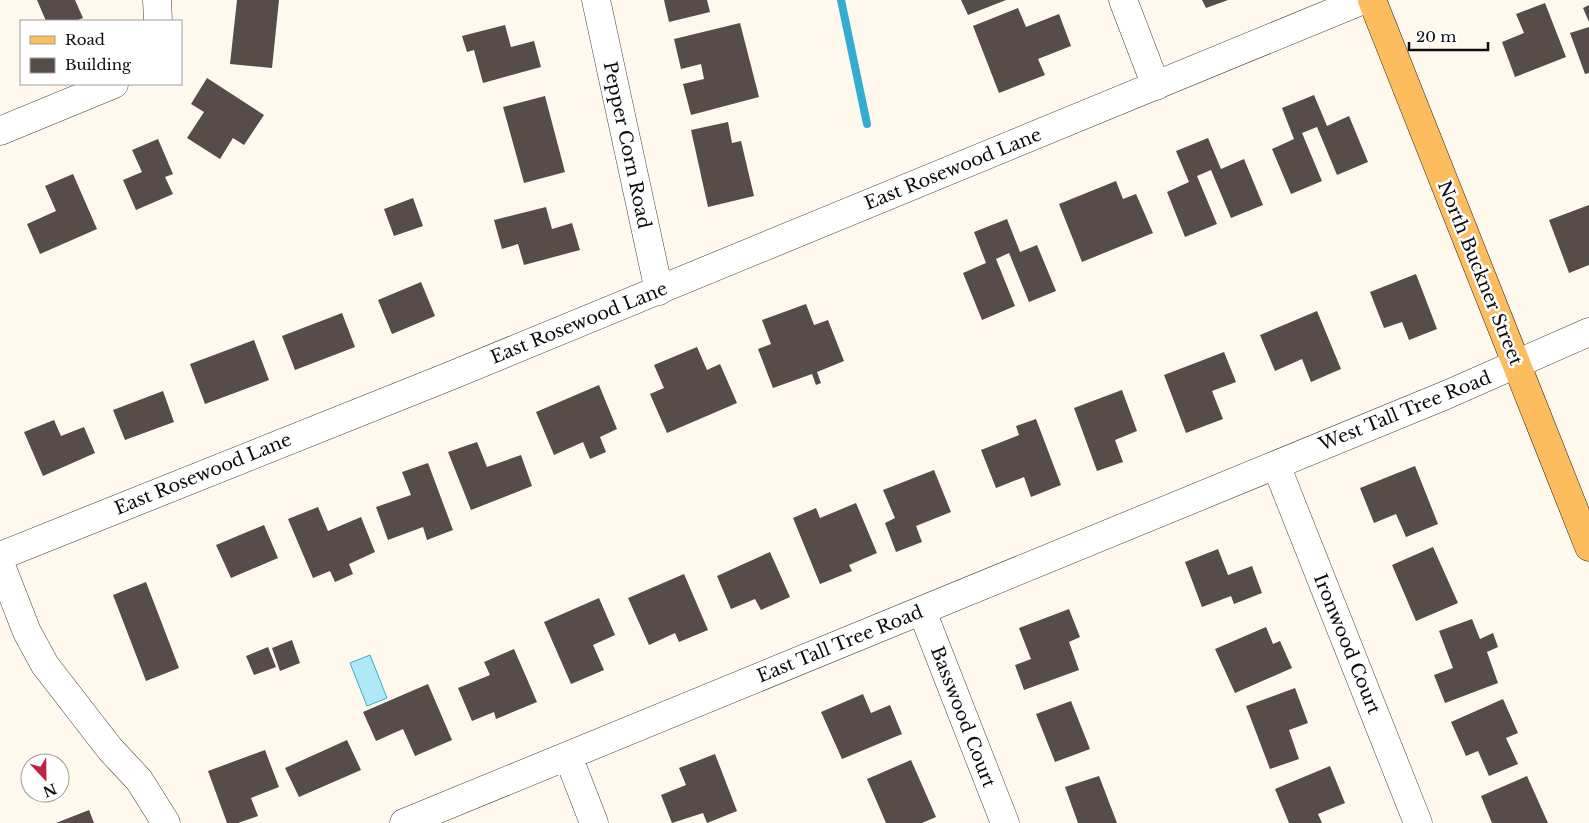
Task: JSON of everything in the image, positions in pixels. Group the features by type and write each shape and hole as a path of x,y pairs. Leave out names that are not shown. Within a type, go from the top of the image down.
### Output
{"main road":[{"name":"North Buckner Street","path":"1372,0 1589,547"}],"street":[{"path":"157,0 158,20"},
{"name":"Pepper Corn Road","path":"596,0 659,290"},
{"path":"1123,0 1156,86"},
{"name":"East Rosewood Lane","path":"0,556 659,290 1363,0"},
{"path":"0,131 112,85"},
{"name":"West Tall Tree Road","path":"1276,465 1517,365 1522,359 1589,332"},
{"name":"East Tall Tree Road","path":"404,823 922,611 1071,547 1276,465"},
{"name":"Ironwood Court","path":"1276,465 1418,823"},
{"path":"0,563 27,632 45,666 110,749 138,780 166,823"},
{"name":"Basswood Court","path":"922,611 1005,823"},
{"path":"568,756 594,823"}],"water":[{"path":"370,655 387,698 367,706 350,663"}],"building":[{"path":"37,0 75,0 83,18 78,20 46,20"},
{"path":"237,0 279,0 272,68 230,64"},
{"path":"664,0 707,0 710,12 669,22"},
{"path":"961,0 1006,0 968,15"},
{"path":"1202,0 1228,0 1206,8"},
{"path":"1545,3 1566,57 1515,77 1502,42 1524,33 1516,14"},
{"path":"1589,5 1589,22 1583,8"},
{"path":"1018,8 1026,27 1059,14 1071,46 1038,59 1045,75 999,93 973,26"},
{"path":"740,23 759,97 691,115 683,84 704,79 701,64 681,69 674,39"},
{"path":"505,25 511,47 534,41 541,67 483,83 474,50 467,52 462,36"},
{"path":"1589,27 1589,73 1585,74 1570,33"},
{"path":"207,78 264,115 244,145 233,138 220,159 187,138 204,112 191,104"},
{"path":"1314,95 1327,126 1349,116 1368,162 1337,175 1317,127 1302,133 1322,181 1291,194 1272,149 1294,139 1282,108"},
{"path":"545,96 565,172 524,183 503,107"},
{"path":"728,122 732,143 741,141 754,196 708,207 691,130"},
{"path":"1208,138 1221,169 1244,159 1263,205 1231,218 1211,170 1197,176 1217,224 1185,237 1167,192 1189,182 1176,151"},
{"path":"158,139 173,174 165,177 173,194 136,210 123,180 142,172 132,150"},
{"path":"73,174 97,229 40,254 27,224 56,211 45,186"},
{"path":"1116,181 1123,199 1136,194 1153,233 1082,262 1059,204"},
{"path":"413,198 423,226 394,236 384,209"},
{"path":"1589,205 1589,265 1569,273 1549,220"},
{"path":"546,207 552,229 572,223 580,250 524,265 518,244 502,249 494,220"},
{"path":"1007,219 1020,252 1037,245 1056,291 1029,302 1009,253 996,259 1015,306 982,320 963,273 986,263 974,232"},
{"path":"1416,274 1437,329 1409,340 1402,322 1384,328 1370,292"},
{"path":"421,282 435,316 392,334 378,300"},
{"path":"806,304 814,325 828,320 844,361 817,372 821,383 816,385 812,374 773,388 758,349 771,344 762,320"},
{"path":"1317,311 1341,369 1311,382 1302,359 1275,371 1260,335"},
{"path":"342,313 355,347 295,370 282,336"},
{"path":"254,340 269,380 205,404 190,364"},
{"path":"697,347 707,370 720,364 737,403 667,433 650,394 664,388 654,365"},
{"path":"1224,352 1236,382 1212,391 1223,419 1186,433 1164,375"},
{"path":"599,385 617,429 600,437 606,452 590,459 583,442 554,455 536,412"},
{"path":"1122,390 1137,431 1115,440 1123,462 1097,471 1074,408"},
{"path":"163,391 174,422 125,440 113,410"},
{"path":"1036,419 1061,485 1031,497 1024,477 996,488 981,450 1019,435 1016,426"},
{"path":"54,420 61,436 84,427 95,453 43,476 24,432"},
{"path":"477,442 487,467 521,455 532,486 471,510 448,452"},
{"path":"428,463 453,530 427,540 423,527 388,540 376,507 411,495 402,472"},
{"path":"1415,466 1438,524 1406,537 1396,514 1374,523 1360,488"},
{"path":"934,470 951,512 916,526 922,542 896,552 885,523 895,518 883,490"},
{"path":"856,503 877,553 849,565 852,571 820,584 793,518 816,508 820,518"},
{"path":"318,507 328,531 361,517 375,552 349,564 353,574 335,582 330,571 313,578 288,519"},
{"path":"264,525 278,558 231,578 216,545"},
{"path":"1433,547 1458,603 1416,621 1392,565"},
{"path":"1218,549 1228,575 1252,566 1262,593 1234,604 1231,596 1202,607 1185,562"},
{"path":"770,552 790,597 761,610 755,599 731,609 717,576"},
{"path":"684,574 708,630 679,642 675,633 649,645 628,598"},
{"path":"146,582 179,668 146,681 113,595"},
{"path":"599,598 615,635 593,645 604,670 571,684 544,622"},
{"path":"1069,609 1080,637 1069,642 1079,670 1024,690 1015,665 1031,659 1019,628"},
{"path":"1472,619 1480,639 1493,633 1498,647 1487,652 1498,683 1445,703 1434,675 1453,668 1439,631"},
{"path":"1266,627 1273,644 1280,641 1292,668 1235,693 1215,649"},
{"path":"292,640 300,663 280,671 272,648"},
{"path":"268,647 276,667 254,675 246,656"},
{"path":"514,649 537,702 496,719 494,712 472,721 458,688 490,675 484,662"},
{"path":"428,684 452,740 415,756 403,729 376,741 363,712"},
{"path":"1295,688 1308,723 1289,730 1299,759 1270,769 1246,706"},
{"path":"863,694 871,713 890,705 902,734 842,759 821,712"},
{"path":"1503,699 1518,733 1506,738 1518,764 1489,776 1478,751 1466,756 1451,722"},
{"path":"1071,701 1090,749 1055,762 1036,714"},
{"path":"347,740 361,770 299,797 285,768"},
{"path":"265,750 279,787 251,798 258,816 238,823 227,823 208,771"},
{"path":"715,754 737,811 707,823 703,813 672,823 661,795 686,785 679,768"},
{"path":"911,760 936,817 922,823 886,823 867,779"},
{"path":"1330,766 1345,803 1318,814 1322,823 1289,823 1275,789"},
{"path":"1099,776 1117,823 1078,823 1065,787"},
{"path":"1527,776 1548,823 1492,823 1481,796"},
{"path":"89,810 94,823 56,823"}],"waterway":[{"path":"841,0 867,124"}]}
